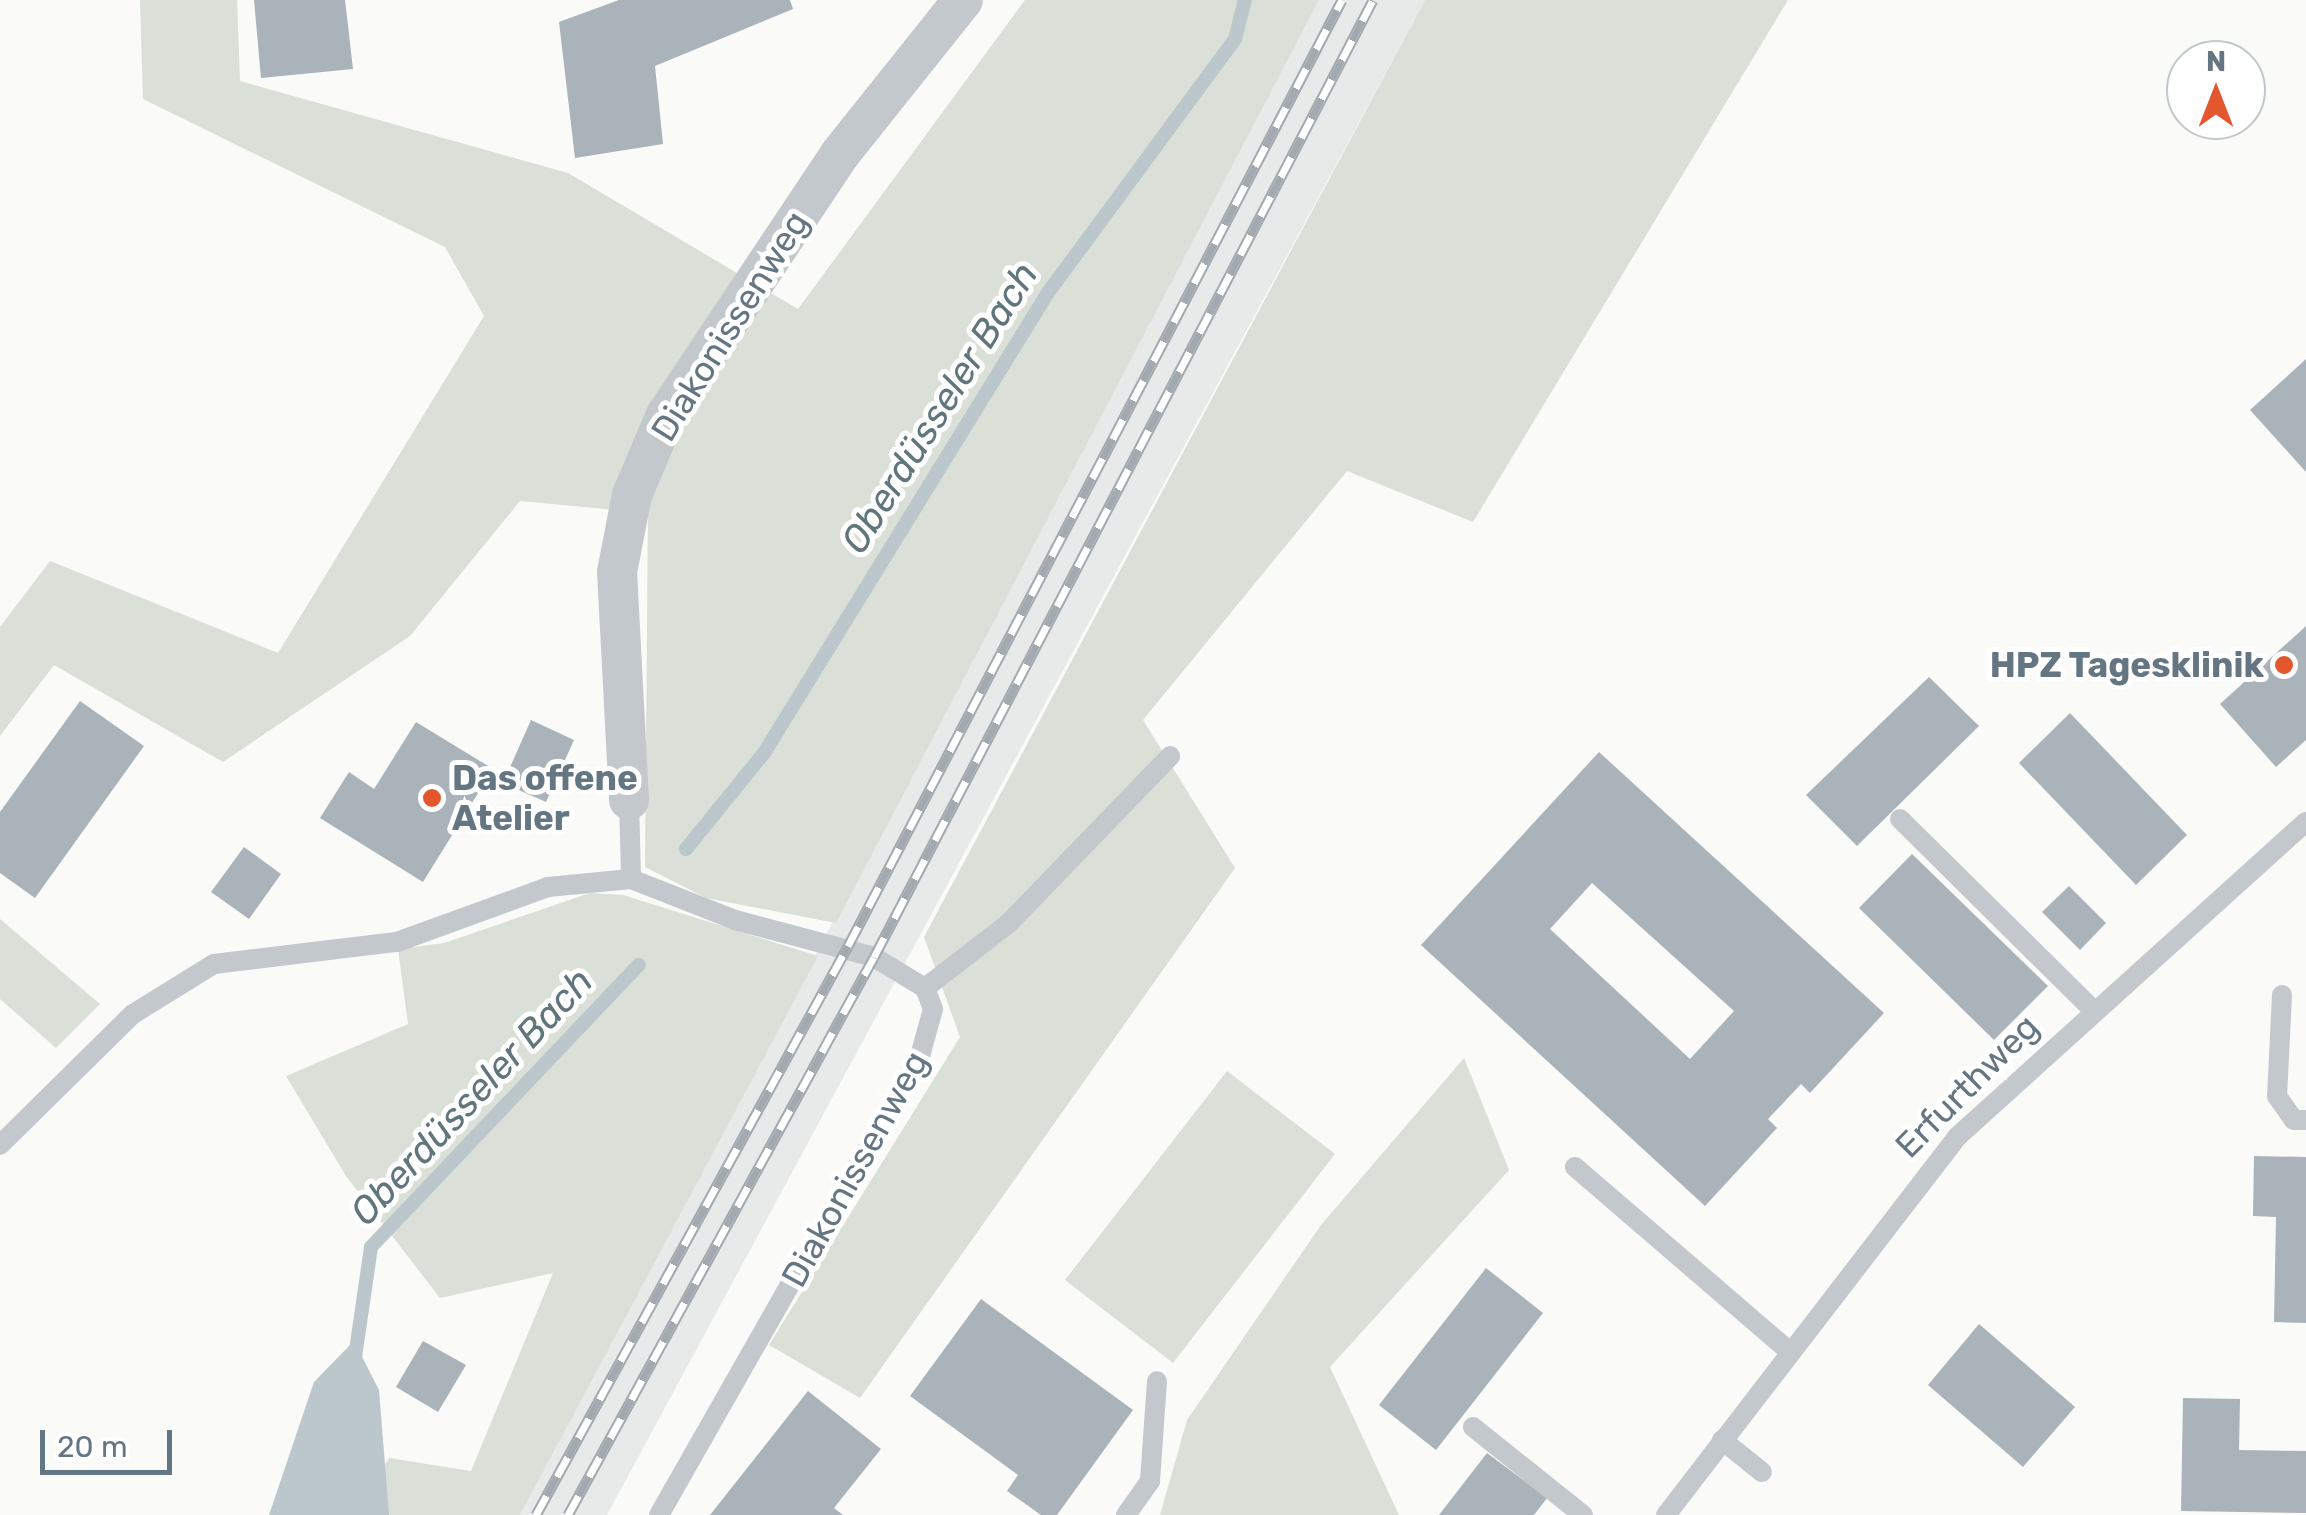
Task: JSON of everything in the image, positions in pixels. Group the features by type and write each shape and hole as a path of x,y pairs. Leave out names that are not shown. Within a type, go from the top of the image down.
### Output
{"street":[{"name":"Diakonissenweg","path":"630,800 617,572 632,494 666,416 829,171 963,0"}],"lane":[{"path":"0,1145 174,984 214,964 364,952 437,934 548,888 631,880 735,920 848,946 925,988 1009,924 1170,756"},
{"name":"Diakonissenweg","path":"630,800 631,880"},
{"path":"1900,818 2091,1008"},
{"name":"Erfurthweg","path":"1666,1515 1956,1137 2091,1008 2306,822"},
{"name":"Diakonissenweg","path":"659,1515 920,1056 933,1028 925,988"},
{"path":"2282,994 2277,1096 2294,1120 2306,1120"},
{"path":"1574,1167 1790,1352"},
{"path":"1126,1515 1150,1480 1157,1381"},
{"path":"1474,1427 1583,1515"},
{"path":"1722,1440 1762,1472"}],"shaded area":[{"path":"140,0 237,0 240,81 568,173 798,309 1025,0 1319,0 836,923 706,898 645,867 648,513 520,501 410,636 223,762 54,665 0,736 0,627 50,561 278,653 484,316 445,247 143,99"},
{"path":"1319,0 1425,0 607,1515 520,1515"},
{"path":"1425,0 1788,0 1473,522 1347,471 1143,720 1235,868 860,1398 769,1345 960,1037 924,937"},
{"path":"590,893 623,895 818,956 520,1515 357,1515 389,1458 471,1471 553,1273 440,1298 346,1176 286,1076 408,1024 398,949 444,943"},
{"path":"0,919 100,1004 56,1048 0,999"},
{"path":"1464,1058 1509,1170 1330,1367 1399,1515 1160,1515 1187,1420 1321,1225"},
{"path":"1227,1071 1335,1154 1173,1363 1065,1280"},
{"path":"354,1341 379,1390 389,1515 269,1515 314,1382"}],"building":[{"path":"254,0 345,0 353,69 261,78"},
{"path":"619,0 790,0 793,9 655,66 663,144 575,158 559,22"},
{"path":"2306,359 2306,472 2250,410"},
{"name":"HPZ Tagesklinik","path":"2306,626 2306,740 2276,767 2220,704"},
{"path":"1929,677 1979,726 1857,846 1806,795"},
{"path":"80,701 144,746 35,898 0,873 0,812"},
{"path":"2070,713 2187,835 2136,885 2019,763"},
{"path":"531,720 574,740 546,802 503,783"},
{"name":"Das offene Atelier","path":"416,722 493,769 423,882 320,818 349,772 374,789"},
{"path":"1599,752 1884,1013 1810,1093 1801,1084 1768,1119 1777,1128 1705,1206 1421,945","holes":["1592,883 1734,1011 1690,1059 1550,929"]},
{"path":"244,847 281,874 249,919 211,892"},
{"path":"1912,854 2048,986 1994,1040 1859,908"},
{"path":"2069,886 2106,923 2080,950 2042,912"},
{"path":"2254,1156 2306,1157 2306,1323 2274,1322 2276,1217 2253,1216"},
{"path":"1486,1268 1543,1313 1436,1450 1379,1405"},
{"path":"981,1299 1133,1410 1057,1515 1041,1515 1007,1491 1018,1475 910,1396"},
{"path":"1979,1324 2075,1407 2023,1467 1928,1385"},
{"path":"423,1341 466,1365 438,1412 396,1387"},
{"path":"808,1391 881,1449 834,1508 843,1515 710,1515"},
{"path":"2183,1398 2240,1399 2239,1450 2306,1451 2306,1513 2181,1511"},
{"path":"1487,1453 1547,1498 1534,1515 1439,1515"}],"waterway":[{"name":"Oberdüsseler Bach","path":"686,849 764,753 1047,294 1235,39 1245,0"},
{"name":"Oberdüsseler Bach","path":"355,1357 371,1247 639,965"}],"railway":[{"path":"536,1515 848,946 1342,0"},
{"path":"568,1515 874,957 1373,0"}],"place":[{"name":"HPZ Tagesklinik","path":"2284,665"},
{"name":"Das offene Atelier","path":"432,798"}]}
